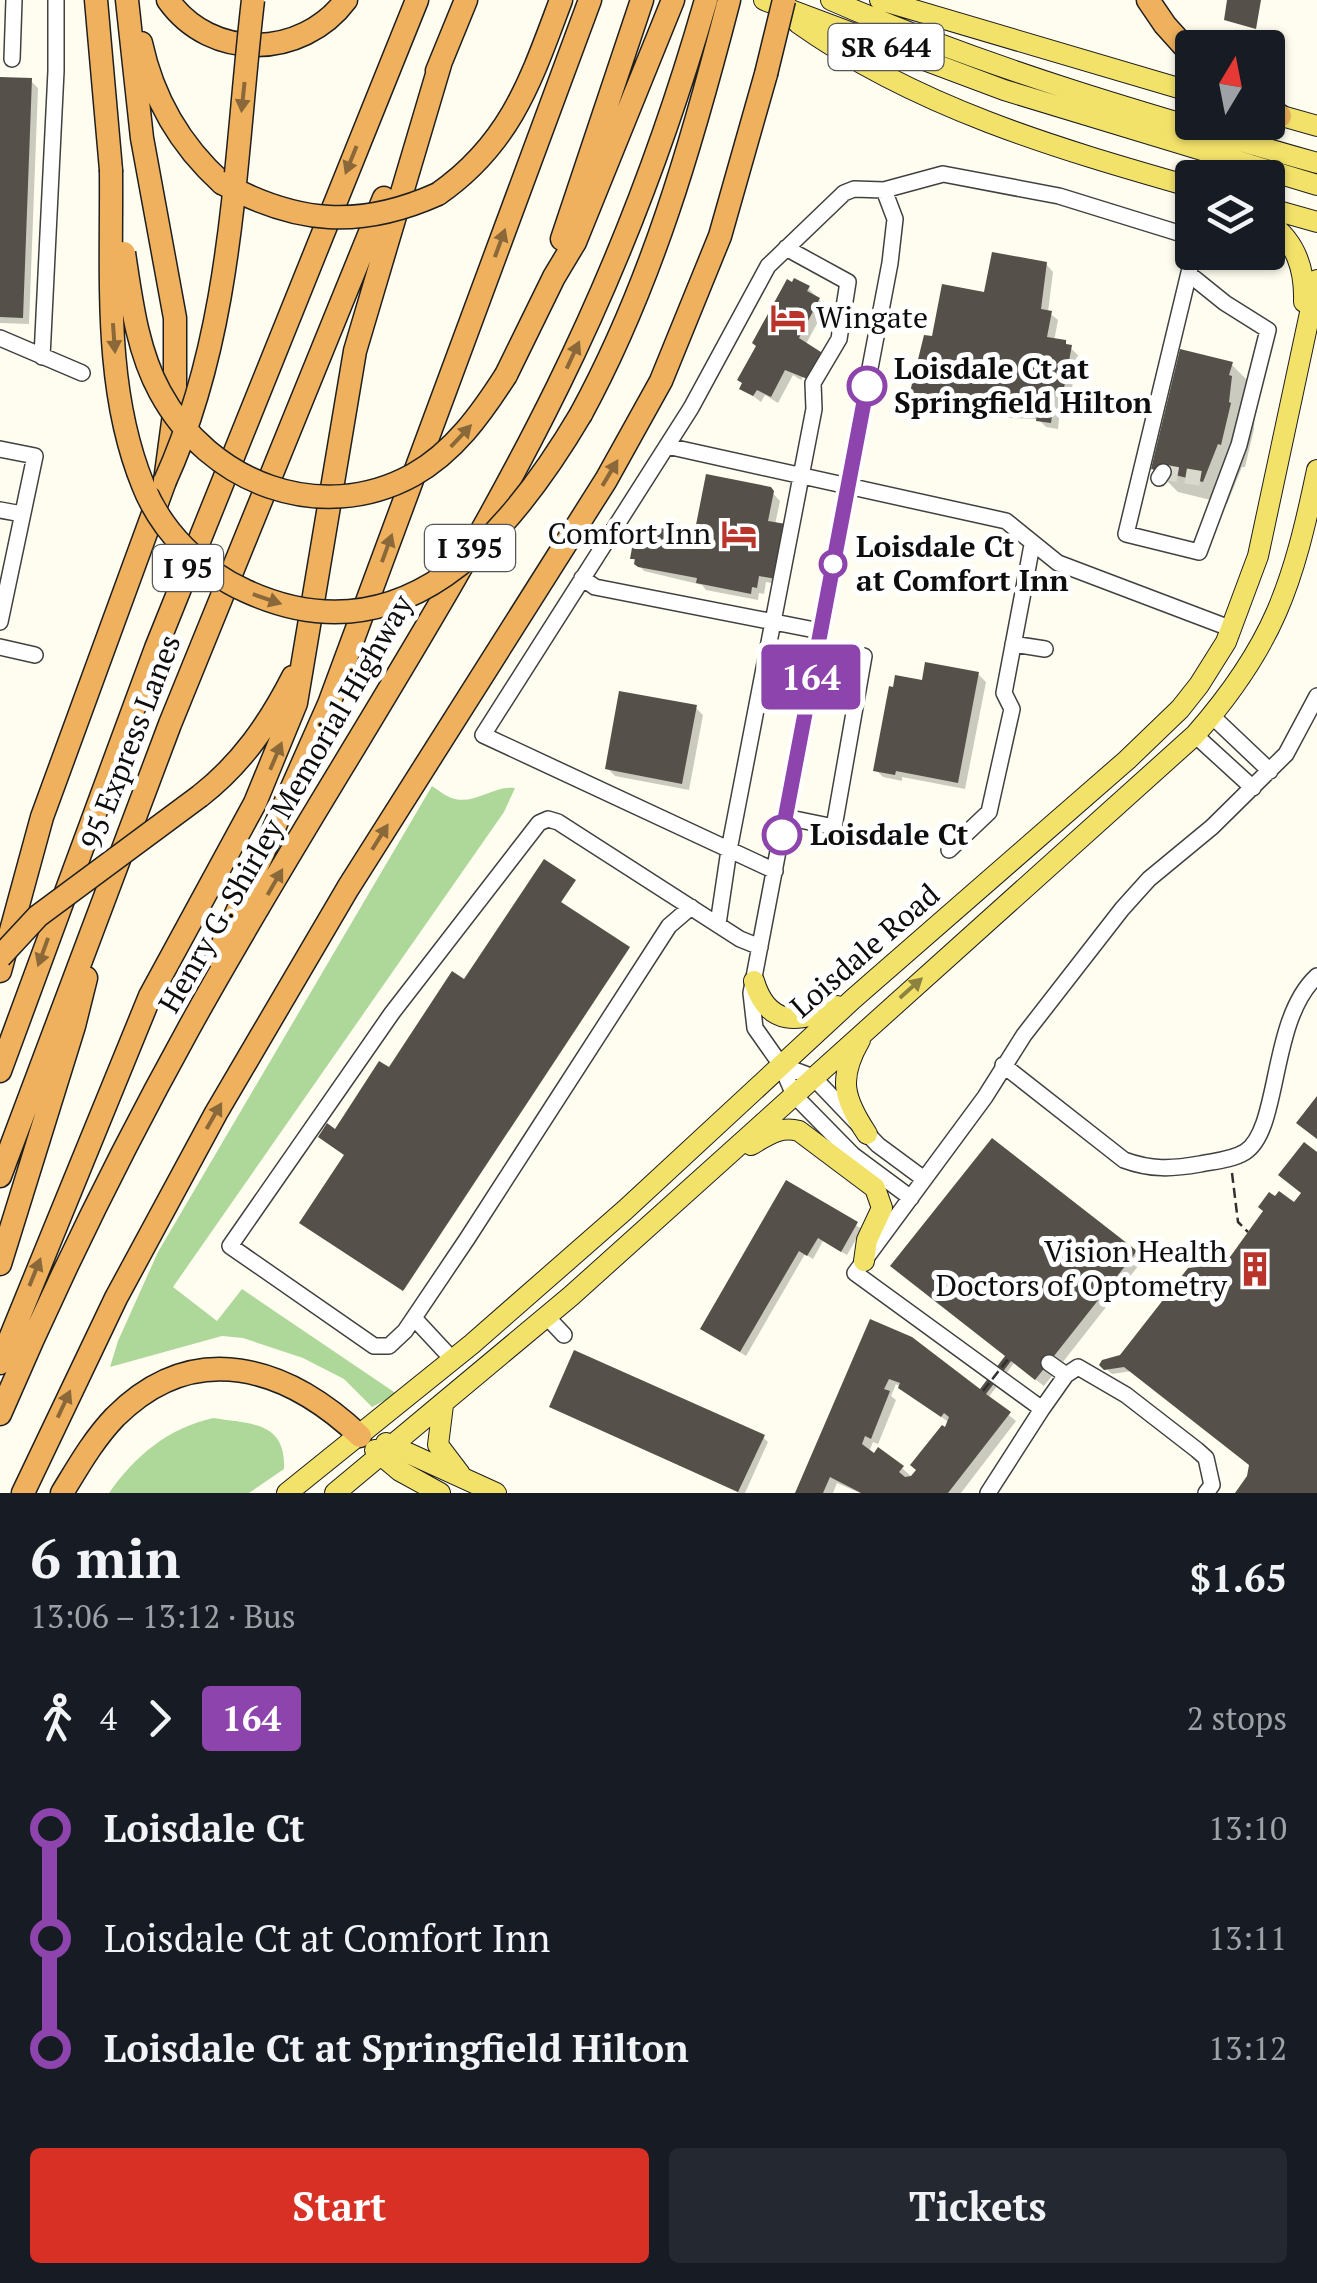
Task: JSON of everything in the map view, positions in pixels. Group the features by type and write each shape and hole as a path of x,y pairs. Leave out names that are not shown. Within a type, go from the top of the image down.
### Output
{"highway":[{"path":"96,0 111,170 131,298 154,378 169,407 196,442 236,474 280,492 350,496 414,475 448,449 485,408 506,376 554,276 575,242 673,0"},
{"path":"130,0 144,58 164,110 188,148 222,183 270,206 320,218 373,216 401,210 438,194 474,168 503,130 535,71 561,0"},
{"path":"130,0 142,138 175,318 177,376 165,481"},
{"path":"168,0 176,12 206,35 263,46 283,43 323,25 346,0"},
{"path":"0,971 42,817 165,481 196,407 218,313 253,0"},
{"name":"I 95","path":"0,1071 156,648 417,0"},
{"name":"95 Express Lanes","path":"0,1176 110,877 229,576 466,0"},
{"name":"Henry G. Shirley Memorial Highway","path":"0,1414 92,1215 190,1026 396,678 532,437 594,311 705,48 706,0"},
{"path":"111,170 113,326 118,386 134,459 152,503 192,556 234,586 274,602 320,611 370,608 423,590 450,575 514,514 581,414 621,338 657,249 705,48 729,0"},
{"path":"23,1493 116,1298 216,1113 357,874 606,480 662,382 720,236 766,74 772,0"},
{"path":"1148,0 1175,34"},
{"path":"190,1026 329,704 588,3"},
{"path":"554,276 574,196 638,11"},
{"path":"0,1363 150,996 220,870 296,704 355,351 441,61"},
{"path":"0,957 15,938 61,898 230,770 264,728 295,674 309,637"},
{"path":"0,1264 74,1026 110,877"},
{"path":"62,1493 100,1434 131,1403 171,1380 209,1370 243,1370 294,1386 314,1397 360,1436"}],"main road":[{"name":"SR 644","path":"772,0 1020,95 1292,167 1317,163"},
{"path":"772,0 821,39 937,101 1036,141 1175,182"},
{"name":"SR 644","path":"831,0 912,36 1292,167 1317,185"},
{"path":"880,0 1175,87"},
{"path":"1285,116 1317,126"},
{"path":"1285,213 1317,222"},
{"path":"1285,238 1299,260 1304,294 1300,354"},
{"name":"Loisdale Road","path":"287,1493 453,1360 625,1210 853,999 1156,733 1200,685 1232,629 1266,524 1317,280"},
{"name":"Loisdale Road","path":"335,1493 547,1316 1195,735 1259,652 1280,608 1300,546 1317,470"},
{"path":"754,981 757,993 771,1010 792,1019 818,1015 853,999"},
{"path":"867,1134 851,1110 845,1083 851,1056 872,1022"},
{"path":"704,1176 776,1130 799,1130 875,1188 880,1196 882,1208 867,1240 864,1261"},
{"path":"443,1405 438,1445 464,1479"},
{"path":"360,1436 388,1451 496,1493"},
{"path":"388,1451 400,1471 440,1493"}],"street":[{"path":"12,59 14,0"},
{"path":"42,357 56,0"},
{"path":"775,871 483,735 691,408 768,266 844,193 854,189 884,190 943,174 1059,196 1175,232"},
{"path":"884,190 892,204 895,234 752,1006 755,1028 781,1065 794,1095 853,1154 911,1198"},
{"path":"718,924 814,409 813,382 839,339 848,282 786,248"},
{"path":"1190,274 1225,303 1268,330 1239,445 1199,552 1126,534 1191,270"},
{"path":"0,338 82,373"},
{"path":"667,446 1006,521 1032,545 1070,568 1232,629"},
{"path":"0,449 35,456 0,622"},
{"path":"1204,479 1224,484"},
{"path":"0,510 22,514"},
{"path":"949,850 990,812 1012,709 1004,693 1032,545"},
{"path":"582,578 595,588 773,622 864,656 834,827 785,817"},
{"path":"1013,644 1045,650"},
{"path":"0,648 35,655"},
{"path":"1042,1409 855,1272 985,1097 1003,1065 1149,878 1184,852 1270,771 1293,743 1317,696"},
{"path":"1212,716 1270,771"},
{"path":"1195,735 1253,788"},
{"path":"691,907 666,930 414,1318 390,1346 374,1346 230,1246 392,1013 538,823 548,819 558,822 760,947"},
{"path":"1003,1065 1124,1160 1139,1166 1173,1169 1229,1158 1244,1152 1262,1133 1287,1025 1317,976"},
{"path":"781,1065 813,1077 867,1134 924,1179"},
{"path":"547,1316 564,1335"},
{"path":"414,1318 453,1360"},
{"path":"1049,1362 1066,1375"},
{"path":"988,1493 1066,1375 1078,1367 1126,1395 1206,1458 1212,1486 1206,1493"}],"path":[{"path":"1229,1158 1238,1222 1248,1232"},
{"path":"984,1391 1008,1359"}],"green space":[{"path":"432,786 449,797 463,800 515,788 504,812 173,1287 217,1321 242,1289 397,1394 372,1407 344,1379 303,1358 243,1338 222,1336 110,1367 158,1252"},
{"path":"213,1418 252,1424 272,1433 283,1453 284,1469 249,1493 109,1493 154,1445 181,1429"}],"building":[{"path":"1227,0 1261,0 1256,29 1224,20"},
{"path":"0,77 32,78 23,318 0,317"},
{"path":"992,252 1047,262 1041,309 1052,311 1047,337 1072,345 1063,393 1055,391 1051,423 1036,421 1037,413 1001,412 910,392 924,335 932,336 942,284 984,292"},
{"name":"Wingate","path":"794,278 810,286 807,291 820,298 799,338 824,354 810,380 785,370 771,397 757,390 753,396 739,389 742,383 737,380 787,279 792,282"},
{"path":"1180,349 1233,362 1229,375 1231,403 1221,445 1218,444 1203,482 1151,469"},
{"name":"Comfort Inn","path":"706,474 771,487 774,491 768,521 786,524 776,579 759,576 757,588 752,587 751,594 696,583 697,578 638,567 635,559 630,559 635,531 644,533 646,525 694,535"},
{"path":"925,662 979,672 958,783 896,771 895,775 873,771 889,686 893,687 895,675 922,680"},
{"path":"619,691 697,705 682,784 605,769"},
{"path":"544,859 576,880 561,902 630,947 403,1291 299,1223 344,1155 318,1137 327,1123 335,1129 379,1061 389,1067 452,971 464,979"},
{"path":"1317,1096 1317,1139 1296,1123"},
{"path":"992,1138 1137,1251 1035,1380 1011,1361 986,1394 1011,1412 948,1493 861,1493 830,1477 823,1493 795,1493 870,1319 912,1337 980,1389 1005,1356 890,1266","holes":["889,1379 900,1383 898,1388 941,1417 944,1413 949,1417 945,1427 942,1425 910,1465 916,1470 905,1477 899,1472 904,1466 878,1447 874,1453 862,1444 865,1436 871,1439 890,1391 884,1389"]},
{"path":"1304,1142 1317,1152 1317,1493 1235,1493 1247,1476 1249,1465 1124,1367 1104,1370 1099,1365 1102,1360 1120,1355 1188,1268 1225,1264 1263,1211 1258,1207 1269,1192 1275,1196 1279,1191 1294,1202 1301,1193 1278,1175"},
{"path":"786,1180 858,1222 841,1252 818,1238 807,1256 799,1251 740,1352 700,1329"},
{"path":"574,1350 765,1435 738,1492 549,1407"}],"tunnel":[{"path":"1163,472 1204,479"}],"bus line":[{"name":"164","path":"782,835 867,386"}],"place":[{"name":"Wingate","path":"788,318"},
{"name":"Loisdale Ct at Springfield Hilton","path":"867,386"},
{"name":"Comfort Inn","path":"739,534"},
{"name":"Loisdale Ct at Comfort Inn","path":"833,564"},
{"name":"Loisdale Ct","path":"782,835"},
{"name":"Vision Health Doctors of Optometry","path":"1255,1269"}]}
